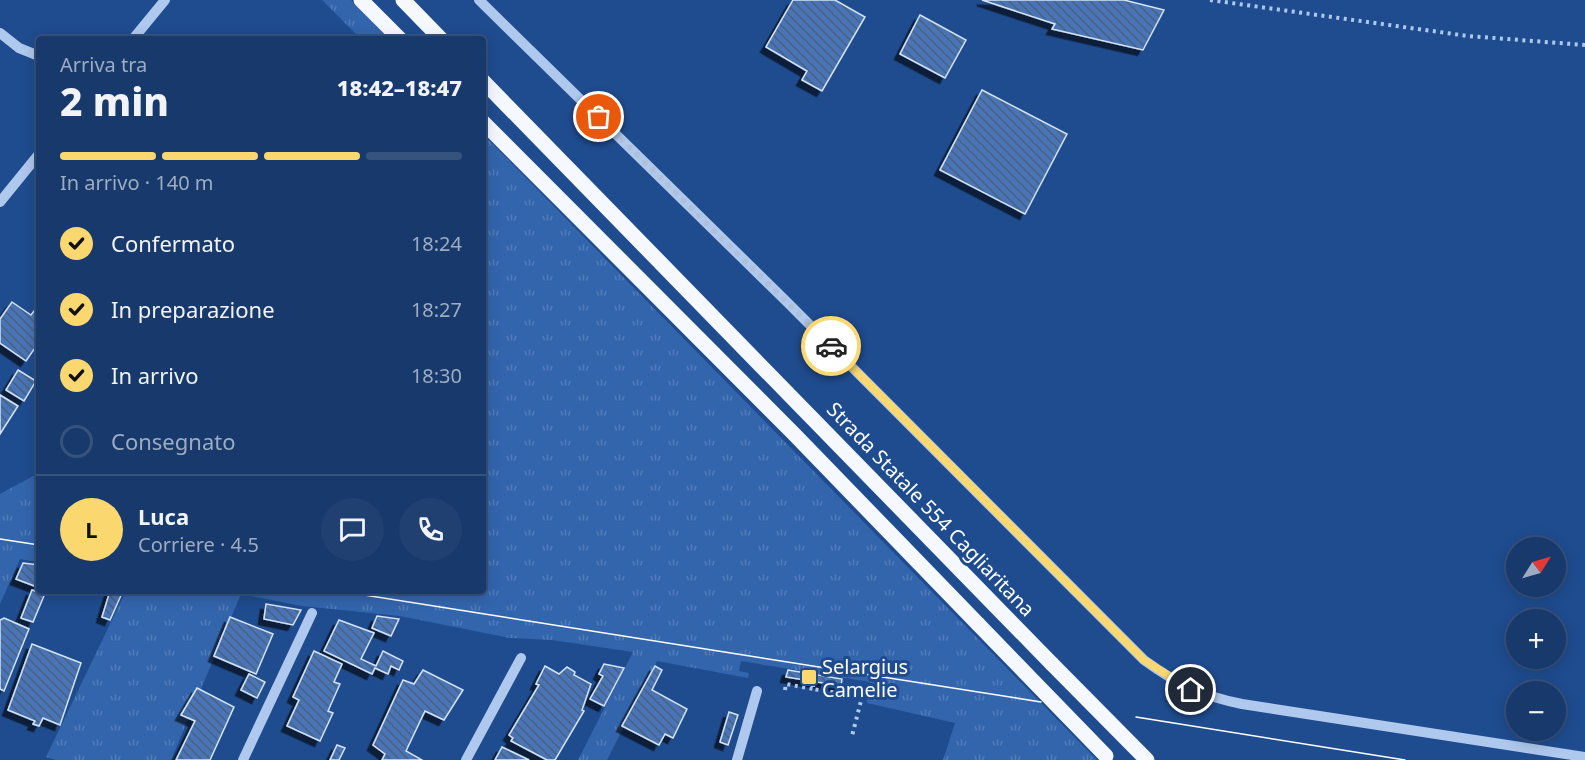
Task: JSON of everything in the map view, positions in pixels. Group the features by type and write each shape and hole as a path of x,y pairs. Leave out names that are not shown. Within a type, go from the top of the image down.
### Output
{"main road":[{"path":"361,0 397,36"},
{"path":"403,0 438,36"},
{"name":"Strada Statale 554 Cagliaritana","path":"486,84 1147,760"},
{"path":"486,125 794,434 1107,758"}],"street":[{"path":"135,36 165,0"},
{"path":"479,0 786,301 1135,651 1167,676 1191,690 1242,704 1585,757"},
{"path":"0,33 19,48 36,55"},
{"path":"0,202 36,158"},
{"path":"243,760 312,613"},
{"path":"466,760 521,658"},
{"path":"737,760 757,691"}],"path":[{"path":"1210,0 1468,36 1585,45"},
{"path":"785,690 786,684 813,686 862,697 852,736"}],"green space":[{"path":"322,0 351,0 386,36 358,36"},
{"path":"486,137 1097,760 943,760 955,723 867,703 870,682 741,661 739,671 749,673 748,678 657,661 607,760 578,760 633,652 552,640 510,638 400,616 302,606 241,594 486,594"},
{"path":"36,475 36,562 20,559 0,604 0,494"},
{"path":"125,594 241,594 171,760 56,760 46,757"}],"building":[{"path":"793,0 835,0 865,17 822,91 802,80 807,71 766,47"},
{"path":"982,0 1124,0 1164,10 1143,50 1052,29 1055,24"},
{"path":"920,15 966,40 945,78 900,54"},
{"path":"982,90 1067,134 1025,214 940,170"},
{"path":"12,302 31,315 34,311 36,312 36,346 26,361 0,343 0,319"},
{"path":"18,370 36,381 24,401 6,390"},
{"path":"0,395 18,406 0,434"},
{"path":"23,563 36,565 36,587 16,579"},
{"path":"36,589 36,594 45,594 33,622 21,618 32,590"},
{"path":"109,594 122,594 110,620 102,617"},
{"path":"266,604 301,610 293,625 264,619"},
{"path":"377,616 399,619 391,636 372,628"},
{"path":"230,617 273,634 256,674 214,656"},
{"path":"4,618 29,629 4,691 0,689 0,620"},
{"path":"339,620 374,633 361,659 376,666 383,651 403,661 399,670 391,666 388,674 375,668 372,674 324,651"},
{"path":"32,644 81,663 60,725 43,718 39,726 33,724 35,721 8,710"},
{"path":"314,651 342,664 334,682 340,684 328,711 333,713 320,741 287,726 299,700 293,697"},
{"path":"604,664 624,668 604,706 590,699 603,676 599,674"},
{"path":"545,666 559,674 567,667 575,672 574,675 591,684 582,710 584,711 555,760 547,760 511,741 513,738 509,735 539,685 536,684"},
{"path":"655,666 662,670 652,690 687,709 673,738 665,734 659,745 622,726"},
{"path":"423,670 463,690 444,720 425,711 406,751 422,760 382,760 385,754 373,745 403,680 414,684"},
{"path":"788,670 842,679 841,686 786,677"},
{"path":"249,674 265,682 257,698 241,690"},
{"path":"197,688 234,707 210,760 176,760 195,721 181,715"},
{"path":"729,712 738,715 728,745 720,742"},
{"path":"337,745 345,748 339,760 330,760"},
{"path":"502,747 529,760 495,760"}],"tram line":[{"path":"0,539 36,545"},
{"path":"358,594 1041,702"},
{"path":"1136,717 1405,760"}],"way so far":[{"path":"599,117 831,346"}],"place":[{"name":"Selargius Camelie","path":"809,677"}],"route":[{"path":"831,346 1144,660 1191,690"}]}
